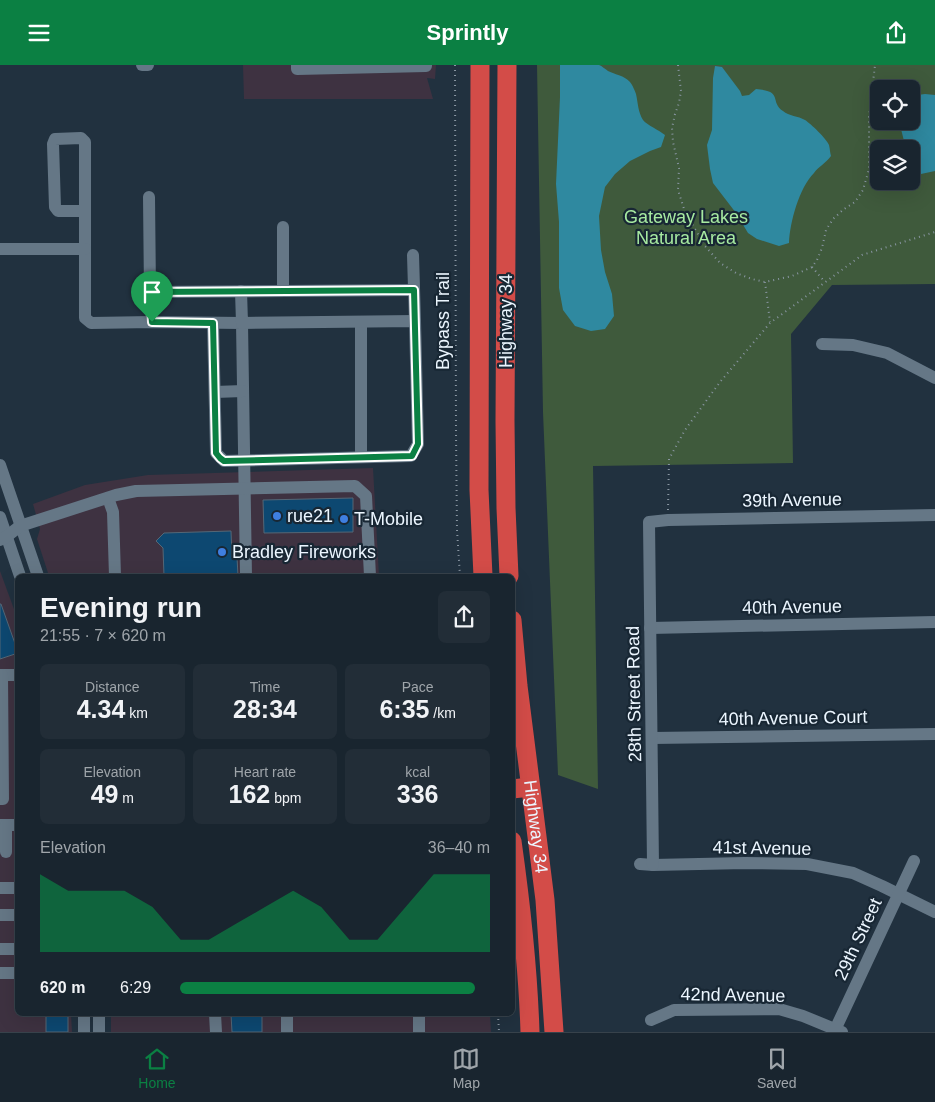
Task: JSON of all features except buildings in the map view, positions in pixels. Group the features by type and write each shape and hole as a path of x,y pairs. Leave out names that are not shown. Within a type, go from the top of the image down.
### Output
{"highway":[{"name":"Highway 34","path":"480,65 479,490 483,574"},
{"name":"Highway 34","path":"507,65 505,421 506,508 510,574"},
{"name":"Highway 34","path":"515,653 522,788 545,900 554,1032"},
{"name":"Highway 34","path":"515,863 528,987 530,1032"}],"street":[{"path":"142,65 148,65"},
{"path":"297,65 297,69 426,65"},
{"path":"85,211 58,211 54,207 53,144 55,139 81,138 85,142 85,211 85,318 91,323 415,321"},
{"path":"149,197 152,322"},
{"path":"283,227 283,291"},
{"path":"0,249 85,249"},
{"path":"213,323 216,453 224,461 412,456 418,444 413,255"},
{"path":"150,292 414,290"},
{"path":"241,291 246,574"},
{"path":"361,322 361,457"},
{"path":"822,344 852,345 887,353 935,378"},
{"path":"215,392 243,391"},
{"path":"0,465 37,574"},
{"path":"3,538 20,525 136,491 355,486 366,496 370,574"},
{"path":"108,498 113,512 115,574"},
{"name":"39th Avenue","path":"649,522 668,520 935,515"},
{"path":"0,517 3,538 19,574"},
{"name":"28th Street Road","path":"649,522 653,865"},
{"name":"40th Avenue","path":"650,628 935,622"},
{"path":"0,799 2,799 1,675 15,675"},
{"name":"40th Avenue Court","path":"652,738 935,734"},
{"path":"8,825 8,852"},
{"name":"29th Street","path":"838,1031 914,861"},
{"name":"41st Avenue","path":"640,864 807,864 853,873 935,912"},
{"path":"0,890 15,890"},
{"path":"0,915 15,915"},
{"path":"0,949 15,949"},
{"path":"0,973 15,973"},
{"name":"42nd Avenue","path":"651,1020 674,1010 780,1009 803,1016 838,1031"},
{"path":"84,1016 84,1032"},
{"path":"99,1016 99,1032"},
{"path":"215,1016 216,1032"},
{"path":"287,1016 287,1032"},
{"path":"419,1016 419,1032"}],"path":[{"name":"Bypass Trail","path":"455,65 456,433 457,530 460,574"},
{"path":"678,65 681,91 679,103 674,113 672,128 678,168 678,190 685,212 705,246 720,263 736,273 765,282 792,276 812,267 822,248 826,230 833,219 855,201 863,190 869,169 869,117 875,65"},
{"path":"668,520 669,459 685,430 720,382 770,323 862,255 935,232"},
{"path":"812,267 825,282"},
{"path":"765,282 770,323"},
{"path":"498,1016 499,1032"}],"shaded area":[{"path":"243,65 436,65 435,79 427,78 433,99 244,99"},
{"path":"373,468 379,574 48,574 37,539 40,529 33,504 85,485 148,475"},
{"path":"0,571 15,612 15,1016 71,1016 72,1032 0,1032"},
{"path":"111,1016 490,1016 491,1032 111,1032"}],"green space":[{"name":"Gateway Lakes Natural Area","path":"537,65 935,65 935,284 832,285 791,334 793,463 593,466 598,789 558,775 543,412"}],"water":[{"path":"560,65 599,65 608,71 626,78 634,88 643,120 665,135 661,147 630,161 615,174 605,187 599,216 601,250 612,294 614,316 605,329 591,331 575,326 563,310 559,288 559,222 556,184"},
{"path":"715,66 722,67 742,96 749,95 756,89 765,90 773,94 777,104 783,111 808,122 822,135 829,145 831,156 809,179 800,196 793,216 789,243 779,246 757,239 748,233 736,213 713,183 707,145 712,130"},
{"path":"920,95 935,95 935,171 921,174 920,140 904,140 901,130 920,130"}],"place":[{"name":"rue21","path":"277,516"},
{"name":"T-Mobile","path":"344,519"},
{"name":"Bradley Fireworks","path":"222,552"}],"route":[{"path":"414,290 418,444 412,456 224,461 216,453 213,323 152,322 150,292 414,290"}]}
